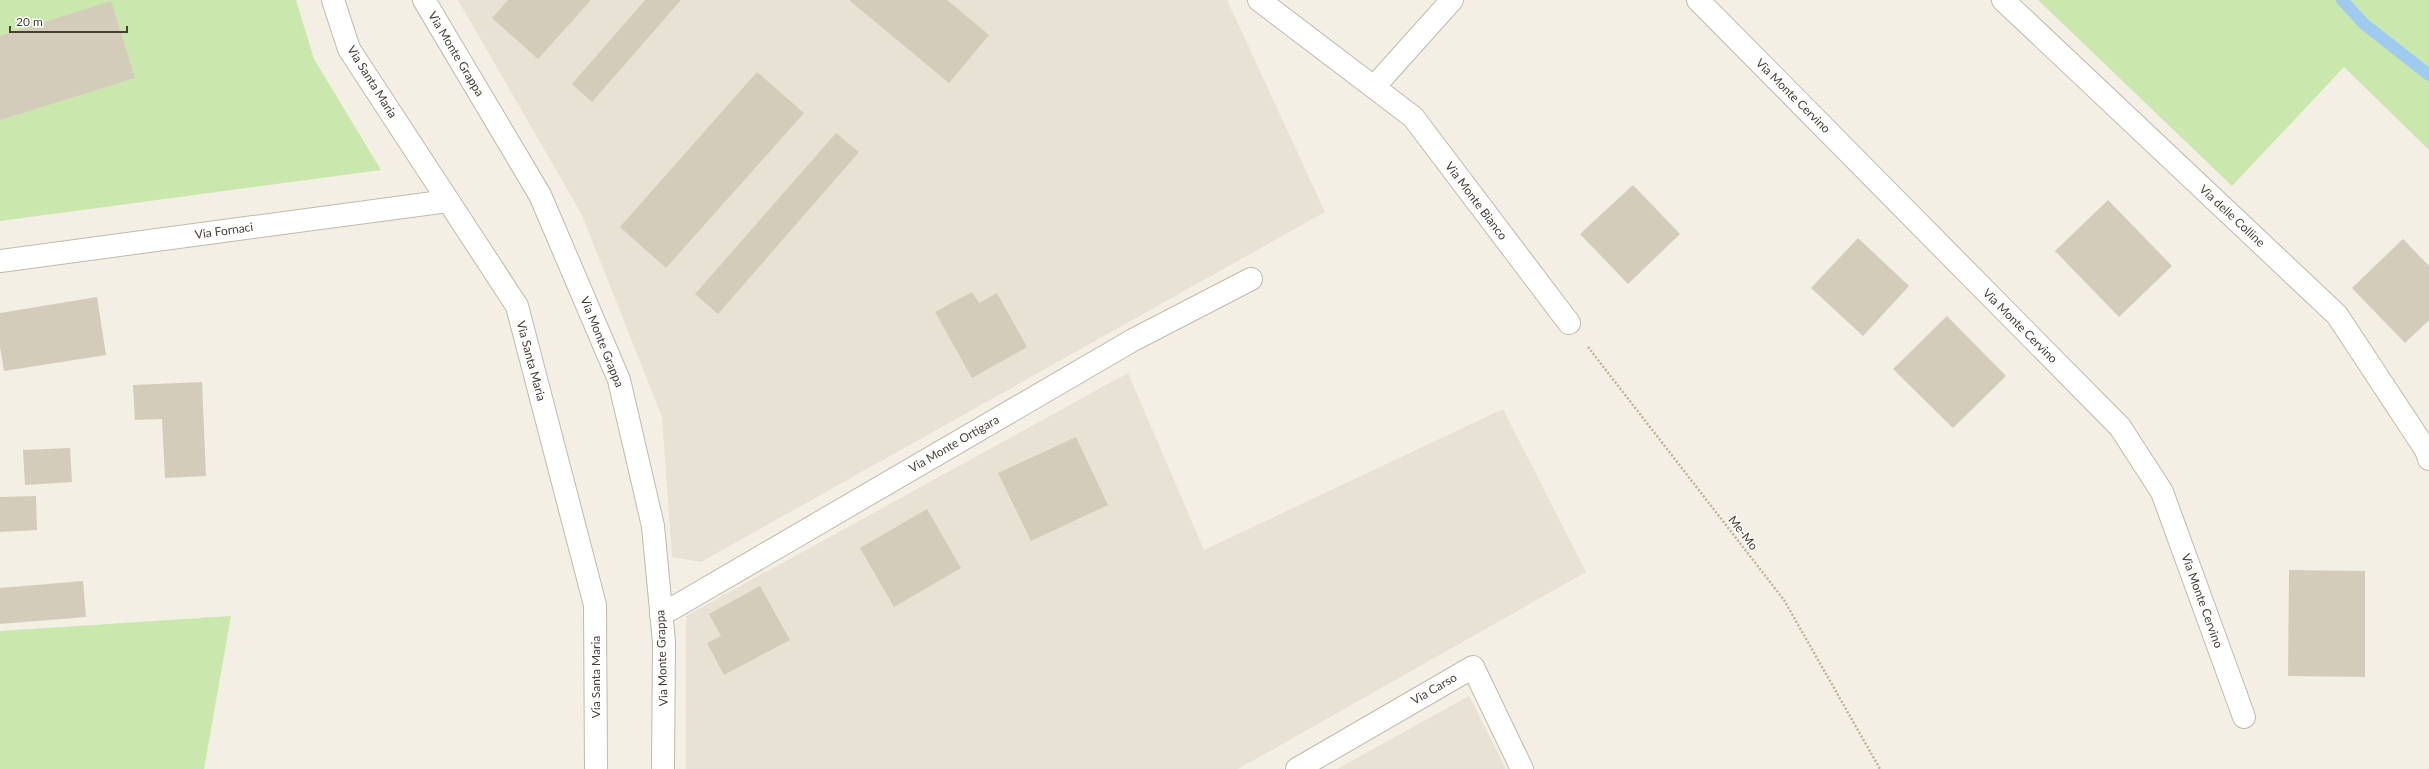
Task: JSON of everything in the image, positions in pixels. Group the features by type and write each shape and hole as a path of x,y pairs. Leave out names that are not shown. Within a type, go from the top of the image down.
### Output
{"street":[{"name":"Via Santa Maria","path":"333,0 349,49 517,306 595,605 596,769"},
{"name":"Via Monte Grappa","path":"424,0 540,195 619,380 653,526 664,642 663,769"},
{"name":"Via Monte Bianco","path":"1259,0 1413,117 1569,323"},
{"path":"1374,87 1452,0"},
{"name":"Via Monte Cervino","path":"1698,0 2120,427 2162,492 2244,717"},
{"name":"Via delle Colline","path":"2003,0 2337,315 2426,450 2429,459"},
{"name":"Via Fornaci","path":"0,261 448,201"},
{"name":"Via Monte Ortigara","path":"661,615 1133,340 1251,279"},
{"name":"Via Carso","path":"1297,769 1473,667 1522,769"}],"path":[{"name":"Me-Mo","path":"1569,323 1784,600 1880,769"}],"shaded area":[{"path":"458,0 1227,0 1325,212 701,562 672,557 662,417 582,215"},
{"path":"1128,373 1204,550 1503,409 1586,572 1238,769 686,769 686,616"},
{"path":"1469,696 1506,769 1337,769"}],"green space":[{"path":"0,0 296,0 314,59 381,170 0,221"},
{"path":"2038,0 2429,0 2429,150 2344,67 2232,186"},
{"path":"231,616 204,769 0,769 0,631"}],"building":[{"path":"508,0 591,0 538,59 492,18"},
{"path":"645,0 681,0 592,102 572,84"},
{"path":"849,0 947,0 989,35 949,83"},
{"path":"111,1 135,78 0,120 0,36"},
{"path":"757,72 804,113 666,268 620,227"},
{"path":"836,133 859,152 718,314 695,294"},
{"path":"1633,185 1680,234 1628,284 1580,234"},
{"path":"2108,200 2172,266 2119,317 2055,251"},
{"path":"1858,238 1909,286 1863,336 1811,288"},
{"path":"2403,239 2429,266 2429,320 2405,343 2352,288"},
{"path":"972,292 979,303 997,293 1027,347 972,378 935,312"},
{"path":"97,297 106,355 4,371 0,347 0,313"},
{"path":"1947,316 2006,376 1953,428 1893,369"},
{"path":"202,382 206,476 165,478 162,419 135,420 133,385"},
{"path":"1076,437 1108,505 1031,541 998,473"},
{"path":"70,448 72,482 25,485 23,450"},
{"path":"36,496 37,530 0,532 0,497"},
{"path":"927,509 961,568 894,607 860,548"},
{"path":"2289,570 2365,571 2365,677 2288,676"},
{"path":"83,581 86,617 0,624 0,588"},
{"path":"760,586 790,640 724,675 707,643 721,636 709,614"}],"waterway":[{"path":"2342,0 2364,24 2429,75"}]}
